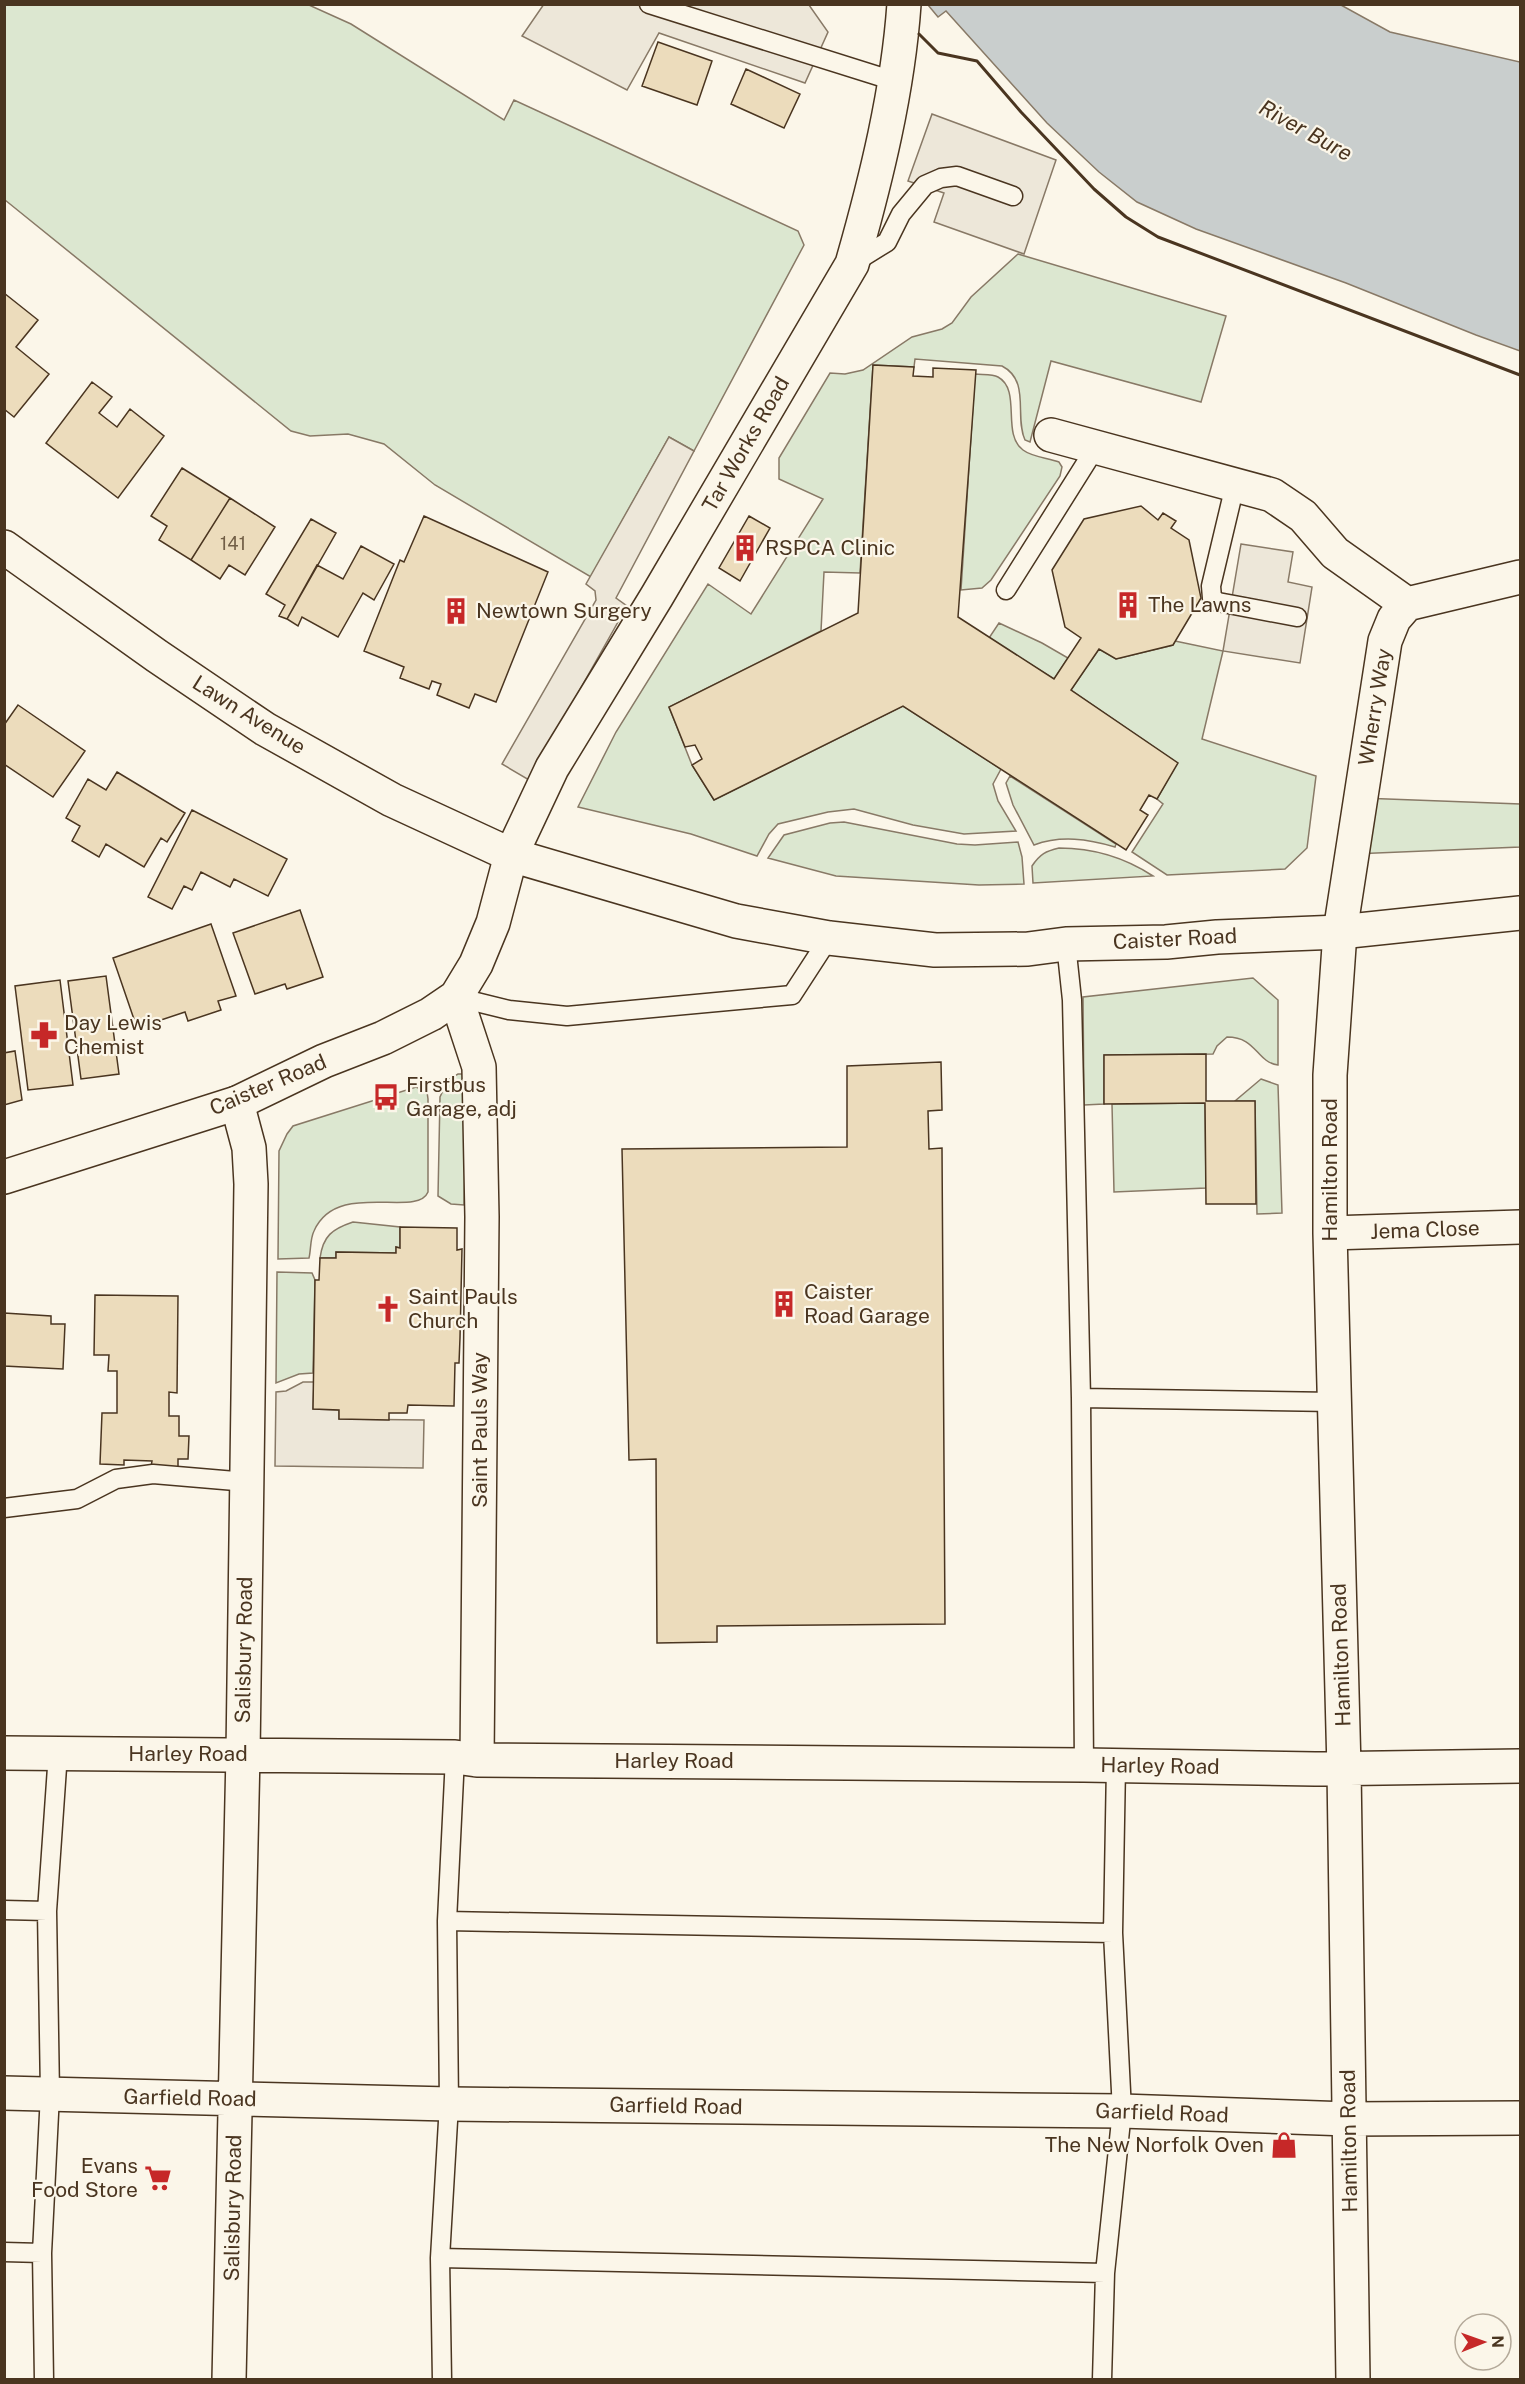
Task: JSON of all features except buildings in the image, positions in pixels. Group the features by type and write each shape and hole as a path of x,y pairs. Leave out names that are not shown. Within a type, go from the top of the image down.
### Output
{"street":[{"name":"Tar Works Road","path":"511,855 552,768 657,596 852,264 868,209 901,52 904,4"},
{"path":"1051,435 1272,495 1303,516 1335,553 1407,604 1521,577"},
{"name":"Lawn Avenue","path":"4,547 157,656 265,729 392,800 511,855"},
{"name":"Wherry Way","path":"1340,932 1384,641 1394,619 1407,604"},
{"name":"Caister Road","path":"4,1177 237,1103 324,1060 383,1038 431,1014 456,997 476,964 494,923 511,855 736,921 829,938 935,950 1028,949 1066,944 1166,942 1217,937 1340,932 1521,913"},
{"name":"Hamilton Road","path":"1340,932 1330,1076 1330,1233 1344,1769 1353,2379"},
{"name":"Saint Pauls Way","path":"456,997 479,1067 482,1217 466,1758"},
{"name":"Salisbury Road","path":"230,2379 243,1754 251,1184 249,1148 237,1103"},
{"name":"Jema Close","path":"1330,1233 1521,1227"},
{"name":"Harley Road","path":"4,1753 243,1754 1344,1769 1521,1766"},
{"name":"Garfield Road","path":"4,2093 449,2104 1122,2111 1348,2119 1521,2118"}],"lane":[{"path":"648,4 894,81"},
{"path":"852,264 887,242 901,214 926,185 941,178 957,176 1013,196"},
{"path":"1006,590 1096,447"},
{"path":"1235,485 1211,586 1212,598 1218,602 1297,617"},
{"path":"456,997 509,1010 567,1016 792,994 829,938"},
{"path":"1066,944 1072,1000 1081,1398 1084,1765"},
{"path":"1081,1398 1334,1402"},
{"path":"4,1508 77,1499 116,1479 153,1474 247,1482"},
{"path":"44,2379 42,2253 50,2094 47,1911 58,1753"},
{"path":"442,2379 440,2258 449,2104 447,1922 466,1758"},
{"path":"1102,2379 1105,2273 1122,2111 1113,1933 1116,1766"},
{"path":"4,1910 47,1911"},
{"path":"447,1922 1113,1933"},
{"path":"4,2252 42,2253"},
{"path":"440,2258 1105,2273"}],"green space":[{"path":"4,5 309,5 351,24 504,120 514,100 798,231 804,245 694,451 669,437 591,577 435,485 384,444 348,434 310,436 291,431 5,200"},
{"path":"1018,254 1226,316 1201,402 1051,361 1030,442 1025,440 1022,431 1019,390 1016,381 1011,373 1002,366 915,359 914,367 873,365 860,573 824,572 821,631 669,707 692,765 714,800 903,706 1001,769 993,784 998,801 1016,831 964,834 913,825 854,809 828,812 778,824 769,834 757,856 691,834 578,807 616,732 708,584 751,614 823,499 779,479 779,458 830,373 845,374 863,370 912,337 942,329 952,323 971,297"},
{"path":"975,374 996,376 1005,383 1011,402 1013,434 1023,450 1035,456 1059,462 1062,467 1060,476 991,580 982,588 961,590"},
{"path":"999,623 1068,658 1054,679 989,638"},
{"path":"1175,641 1223,651 1202,739 1316,776 1307,848 1285,869 1167,875 1132,852 1163,804 1157,799 1177,763 1071,690 1099,649 1116,659 1173,645"},
{"path":"1010,776 1116,844 1115,847 1074,839 1054,840 1034,845 1013,805 1006,783"},
{"path":"1361,798 1520,804 1520,847 1353,854"},
{"path":"844,822 957,844 1018,842 1022,857 1024,884 979,885 836,876 768,858 784,835 830,823"},
{"path":"1059,848 1108,855 1153,876 1033,883 1032,866 1050,850"},
{"path":"1253,978 1278,1000 1278,1065 1265,1059 1245,1041 1227,1037 1217,1046 1213,1054 1104,1055 1104,1104 1084,1105 1083,997"},
{"path":"458,1074 467,1074 464,1205 451,1204 438,1196 440,1097 448,1080"},
{"path":"1261,1079 1278,1085 1282,1213 1257,1214 1255,1101 1235,1101"},
{"path":"416,1087 427,1092 428,1099 428,1192 421,1199 409,1202 357,1203 340,1207 325,1216 314,1231 309,1258 278,1259 279,1151 293,1126"},
{"path":"1205,1103 1206,1188 1114,1192 1112,1104"},
{"path":"353,1222 400,1227 400,1248 396,1247 396,1253 336,1252 336,1258 320,1258 323,1244 330,1234 339,1227"},
{"path":"277,1272 312,1273 315,1280 313,1373 299,1374 276,1383"}],"shaded area":[{"path":"544,4 809,5 828,32 805,83 659,33 627,90 522,36"},
{"path":"932,114 1056,160 1024,254 934,222 944,193 908,181"},
{"path":"669,437 694,451 616,598 627,606 529,780 502,764 596,600 595,591 586,584"},
{"path":"1241,544 1293,552 1288,582 1312,587 1300,663 1223,651"},
{"path":"303,1382 314,1382 313,1409 339,1410 339,1419 424,1420 423,1468 275,1466 276,1392 286,1391"}],"water":[{"name":"River Bure","path":"928,5 1341,5 1390,32 1520,62 1520,351 1346,283 1196,229 1137,202 1099,172 1047,123 946,11 938,17"}],"wall":[{"path":"919,34 938,53 977,61 1021,112 1094,189 1126,217 1158,237 1520,375"}],"place":[{"name":"RSPCA Clinic","path":"745,548"},
{"name":"The Lawns","path":"1128,605"},
{"name":"Newtown Surgery","path":"456,611"},
{"name":"Day Lewis Chemist","path":"44,1035"},
{"name":"Firstbus Garage, adj","path":"386,1097"},
{"name":"Caister Road Garage","path":"784,1304"},
{"name":"Saint Pauls Church","path":"388,1309"},
{"name":"The New Norfolk Oven","path":"1284,2145"},
{"name":"Evans Food Store","path":"158,2178"}]}
